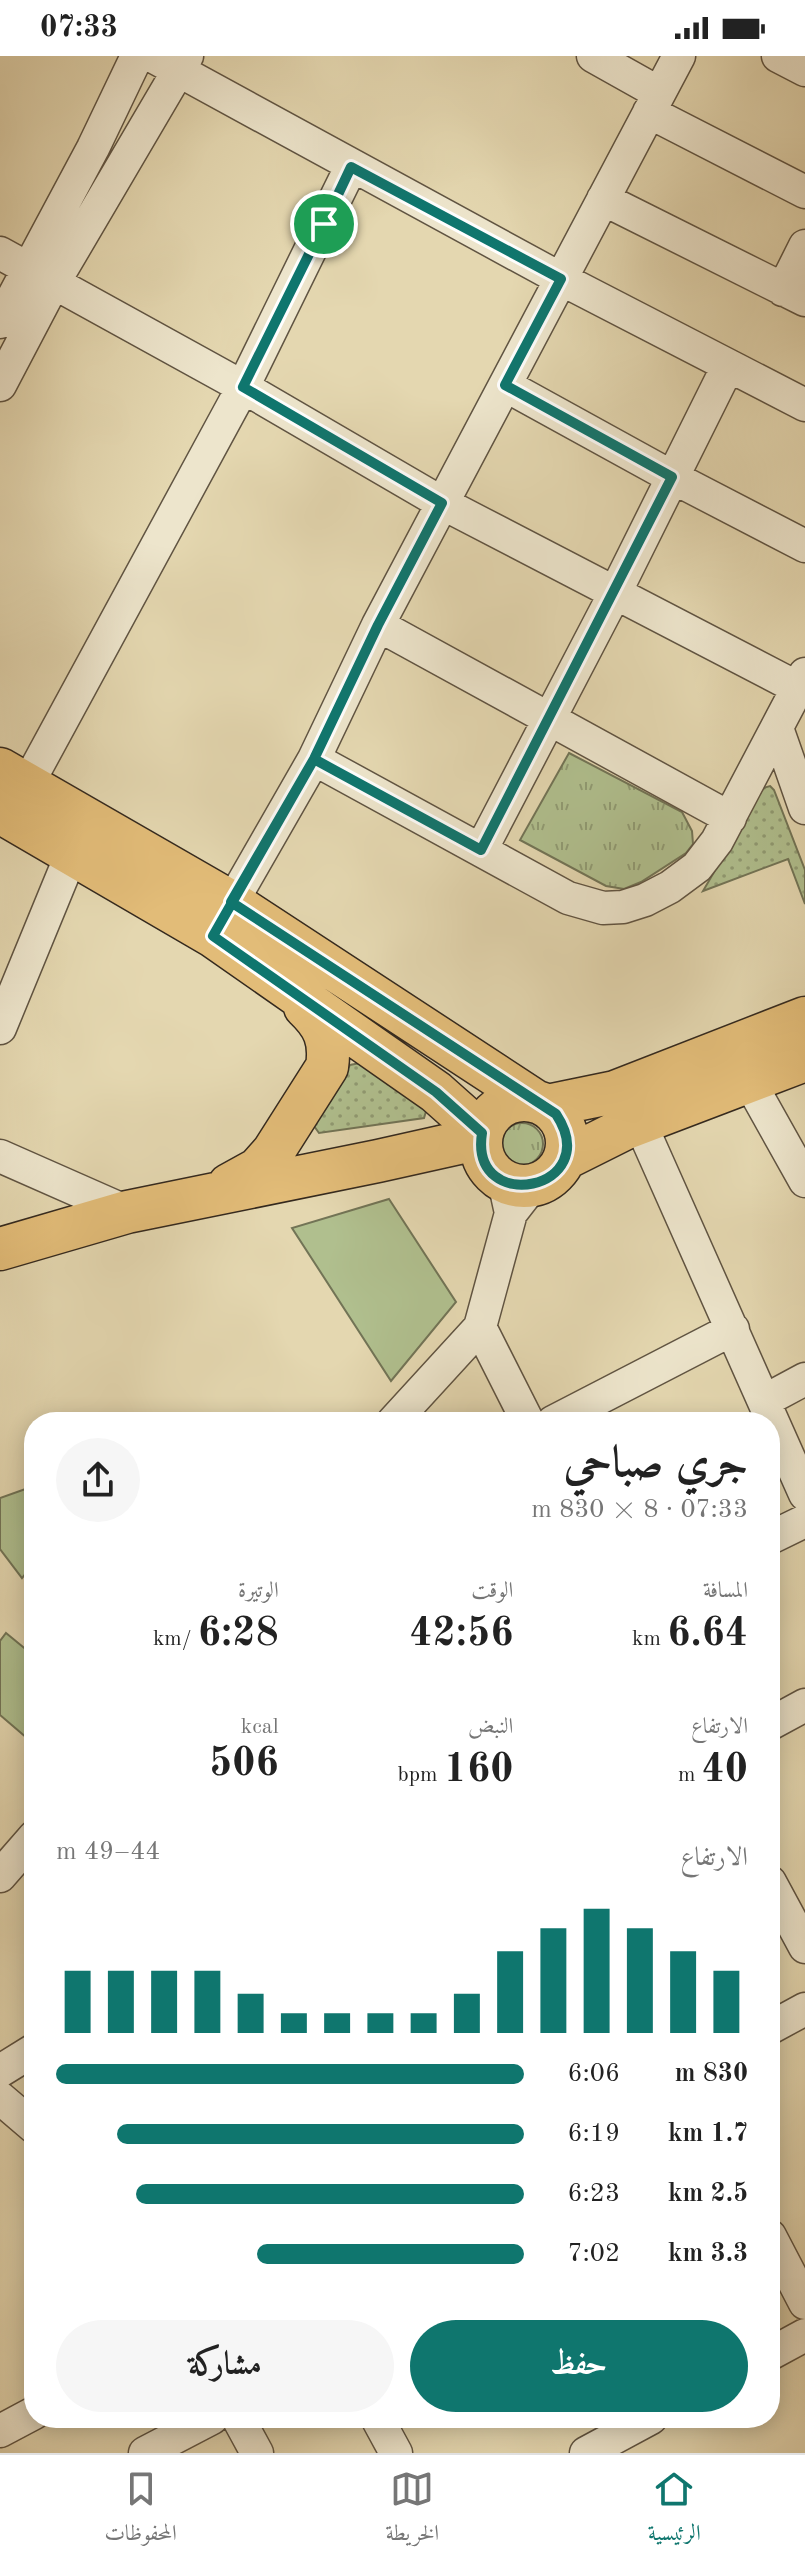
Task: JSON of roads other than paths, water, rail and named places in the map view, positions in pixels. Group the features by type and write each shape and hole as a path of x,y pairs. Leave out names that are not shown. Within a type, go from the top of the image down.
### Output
{"main road":[{"path":"9,789 72,853 222,919 268,974 319,1020 327,1035 330,1051 327,1067 273,1152 258,1169 210,1193"},
{"path":"0,1249 127,1212 378,1161 501,1170 545,1180 556,1172 564,1159 567,1136 556,1114 541,1104 222,919 9,789"},
{"path":"268,974 436,1092 501,1170"},
{"path":"501,1170 487,1120 508,1103 522,1100 541,1104 615,1092 805,1018"},
{"path":"564,1159 640,1123 805,1060"}],"street":[{"path":"0,385 93,148 137,56"},
{"path":"593,56 654,103 805,192"},
{"path":"222,919 314,759 378,625 679,56"},
{"path":"778,56 805,70"},
{"path":"0,322 41,277 173,61 351,167 805,405"},
{"path":"9,789 243,387 351,167"},
{"path":"603,199 794,295 805,246"},
{"path":"0,253 243,387 442,503 803,683 717,841 697,867 670,887 623,907 603,908 568,898 314,759"},
{"path":"481,850 616,591 728,366"},
{"path":"505,385 805,546"},
{"path":"378,625 730,818"},
{"path":"777,728 805,808"},
{"path":"0,1028 72,853"},
{"path":"749,1081 805,1181"},
{"path":"640,1123 769,1412"},
{"path":"0,1156 127,1212"},
{"path":"501,1170 480,1327 523,1412"},
{"path":"402,1412 480,1327"},
{"path":"572,1412 733,1329"},
{"path":"764,1401 805,1379"},
{"path":"780,1437 805,1494"},
{"path":"780,1533 805,1521"},
{"path":"780,1719 805,1705"},
{"path":"0,1876 24,1848"},
{"path":"780,1901 805,1947"},
{"path":"780,2023 805,2009"},
{"path":"0,2071 24,2056"},
{"path":"0,2098 24,2118"},
{"path":"780,2255 805,2303"},
{"path":"780,2349 805,2335"},
{"path":"0,2431 24,2418"},
{"path":"145,2453 193,2428"},
{"path":"243,2428 257,2453"},
{"path":"382,2428 396,2453"},
{"path":"591,2452 632,2428"}]}
